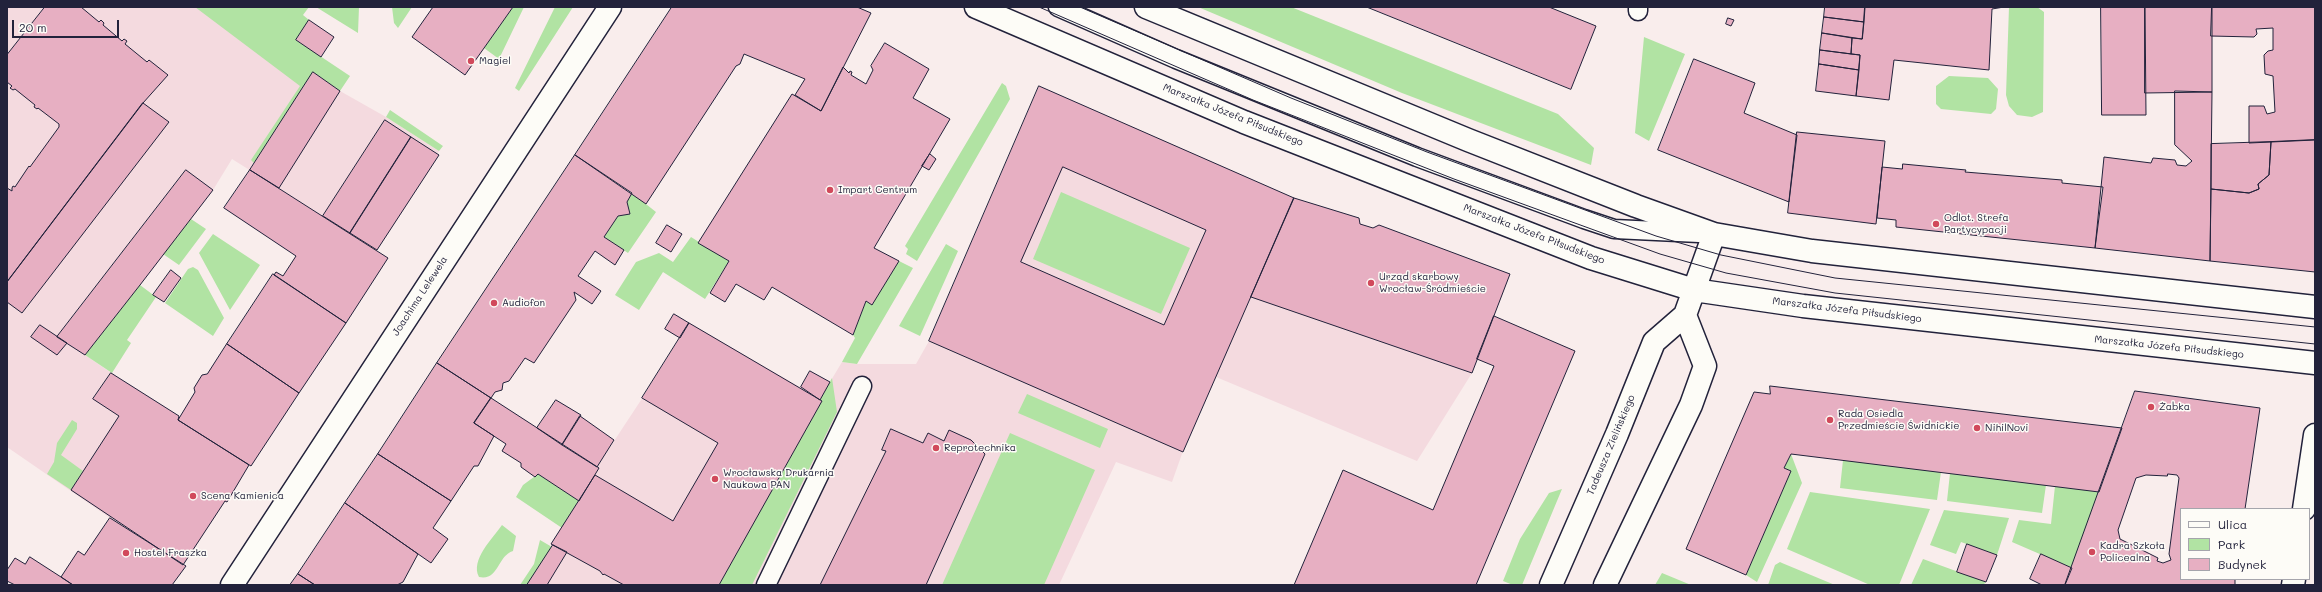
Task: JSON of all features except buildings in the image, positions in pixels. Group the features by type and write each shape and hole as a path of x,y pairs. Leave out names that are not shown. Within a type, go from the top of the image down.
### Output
{"street":[{"name":"Joachima Lelewela","path":"232,585 610,7"},
{"name":"Marszałka Józefa Piłsudskiego","path":"976,7 1244,122 1591,258 1694,290 1803,306 2315,363"},
{"path":"1146,7 1476,143 1636,206 1714,234 1812,252 2315,307"},
{"name":"Tadeusza Zielińskiego","path":"1552,585 1617,434 1654,342 1685,314 1714,234"},
{"path":"1605,585 1691,405 1706,366 1685,314"},
{"path":"2304,508 2315,435"}],"lane":[{"path":"1058,7 1176,59 1417,157 1584,219 1614,229 1714,234"},
{"path":"766,585 862,386"}],"shaded area":[{"path":"7,7 199,7 313,72 340,91 386,117 439,151 377,250 232,159 213,190 85,355 151,400 179,416 178,420 249,465 227,502 225,501 183,565 110,518 7,447"},
{"path":"1039,86 1294,198 1359,218 1360,224 1372,228 1379,225 1510,274 1472,373 1417,461 1216,377 1183,451 1172,482 1116,462 1059,585 527,585 595,475 599,468 597,467 689,323 800,387 810,371 830,382 842,362 857,364 916,364 929,341"}],"green space":[{"path":"195,7 309,7 303,15 309,20 296,40 350,76 340,91 313,72 254,163 251,160 300,86"},
{"path":"316,7 359,7 358,33"},
{"path":"392,7 412,7 398,28 394,23"},
{"path":"513,7 524,7 499,59 484,48"},
{"path":"555,7 573,7 519,91 515,88"},
{"path":"1198,7 1291,7 1558,114 1594,148 1591,165 1402,93"},
{"path":"2009,7 2037,7 2044,12 2043,112 2032,117 2017,115 2009,106 2006,95"},
{"path":"1644,37 1685,54 1649,141 1635,133"},
{"path":"1949,76 1988,78 1998,89 1996,109 1991,114 1941,109 1936,104 1936,86"},
{"path":"1002,83 1006,86 1010,99 917,261 906,254 908,249 905,246"},
{"path":"390,110 443,146 439,151 386,117"},
{"path":"1061,192 1190,248 1161,314 1033,259"},
{"path":"632,193 656,212 628,253 604,237 618,216 630,214 627,202"},
{"path":"191,219 206,229 179,265 163,254"},
{"path":"213,234 260,265 230,310 199,253"},
{"path":"691,237 729,261 705,299 663,272 639,310 615,295 636,262 659,253 673,262"},
{"path":"946,244 958,251 920,336 899,326"},
{"path":"899,261 913,268 857,364 842,362 855,338 853,335 866,301 872,304"},
{"path":"193,267 198,270 224,318 213,336 165,303 188,269"},
{"path":"140,285 156,297 127,340 131,343 112,373 85,355"},
{"path":"832,378 837,412 752,585 719,585 822,401 820,400"},
{"path":"1027,394 1108,429 1100,448 1018,413"},
{"path":"72,420 77,423 77,429 61,455 83,471 71,490 47,474 54,462 57,443"},
{"path":"1010,433 1095,470 1044,585 942,585"},
{"path":"1791,454 1802,483 1757,582 1746,575 1791,471 1784,468"},
{"path":"1843,460 1941,472 1937,500 1840,488"},
{"path":"1950,473 2046,485 2042,513 1947,501"},
{"path":"538,474 579,501 562,528 516,497 523,485"},
{"path":"2055,486 2099,492 2072,568 2012,542 2019,520 2051,524"},
{"path":"1562,489 1522,585 1513,585 1503,581 1520,539 1549,493"},
{"path":"1810,492 1930,509 1899,585 1870,585 1787,549"},
{"path":"1944,510 2009,518 1997,555 1961,542 1956,554 1930,545"},
{"path":"502,525 516,536 513,551 504,558 494,572 486,577 479,577 477,570 480,557 488,543"},
{"path":"540,540 552,547 527,585 520,585 534,564"},
{"path":"1923,559 1986,582 1983,585 1911,585"},
{"path":"1780,562 1835,585 1768,585 1775,565"},
{"path":"1662,573 1691,585 1655,585"}],"tram line":[{"path":"1039,7 1253,100 1454,179 1660,254 1726,273 1835,293 2315,344"},
{"path":"1080,7 1291,98 1427,152 1656,236 1721,255 1835,278 2315,327"}],"place":[{"name":"Magiel","path":"471,61"},
{"name":"Impart Centrum","path":"830,190"},
{"name":"Odlot. Strefa Partycypacji","path":"1936,224"},
{"name":"Urząd skarbowy Wrocław-Śródmieście","path":"1371,283"},
{"name":"Audiofon","path":"494,303"},
{"name":"Żabka","path":"2151,407"},
{"name":"Rada Osiedla Przedmieście Świdnickie","path":"1830,420"},
{"name":"NihilNovi","path":"1977,428"},
{"name":"Reprotechnika","path":"936,448"},
{"name":"Wrocławska Drukarnia Naukowa PAN","path":"715,479"},
{"name":"Scena Kamienica","path":"193,496"},
{"name":"Kadra Szkoła Policealna","path":"2092,552"},
{"name":"Hostel Fraszka","path":"126,553"}]}
